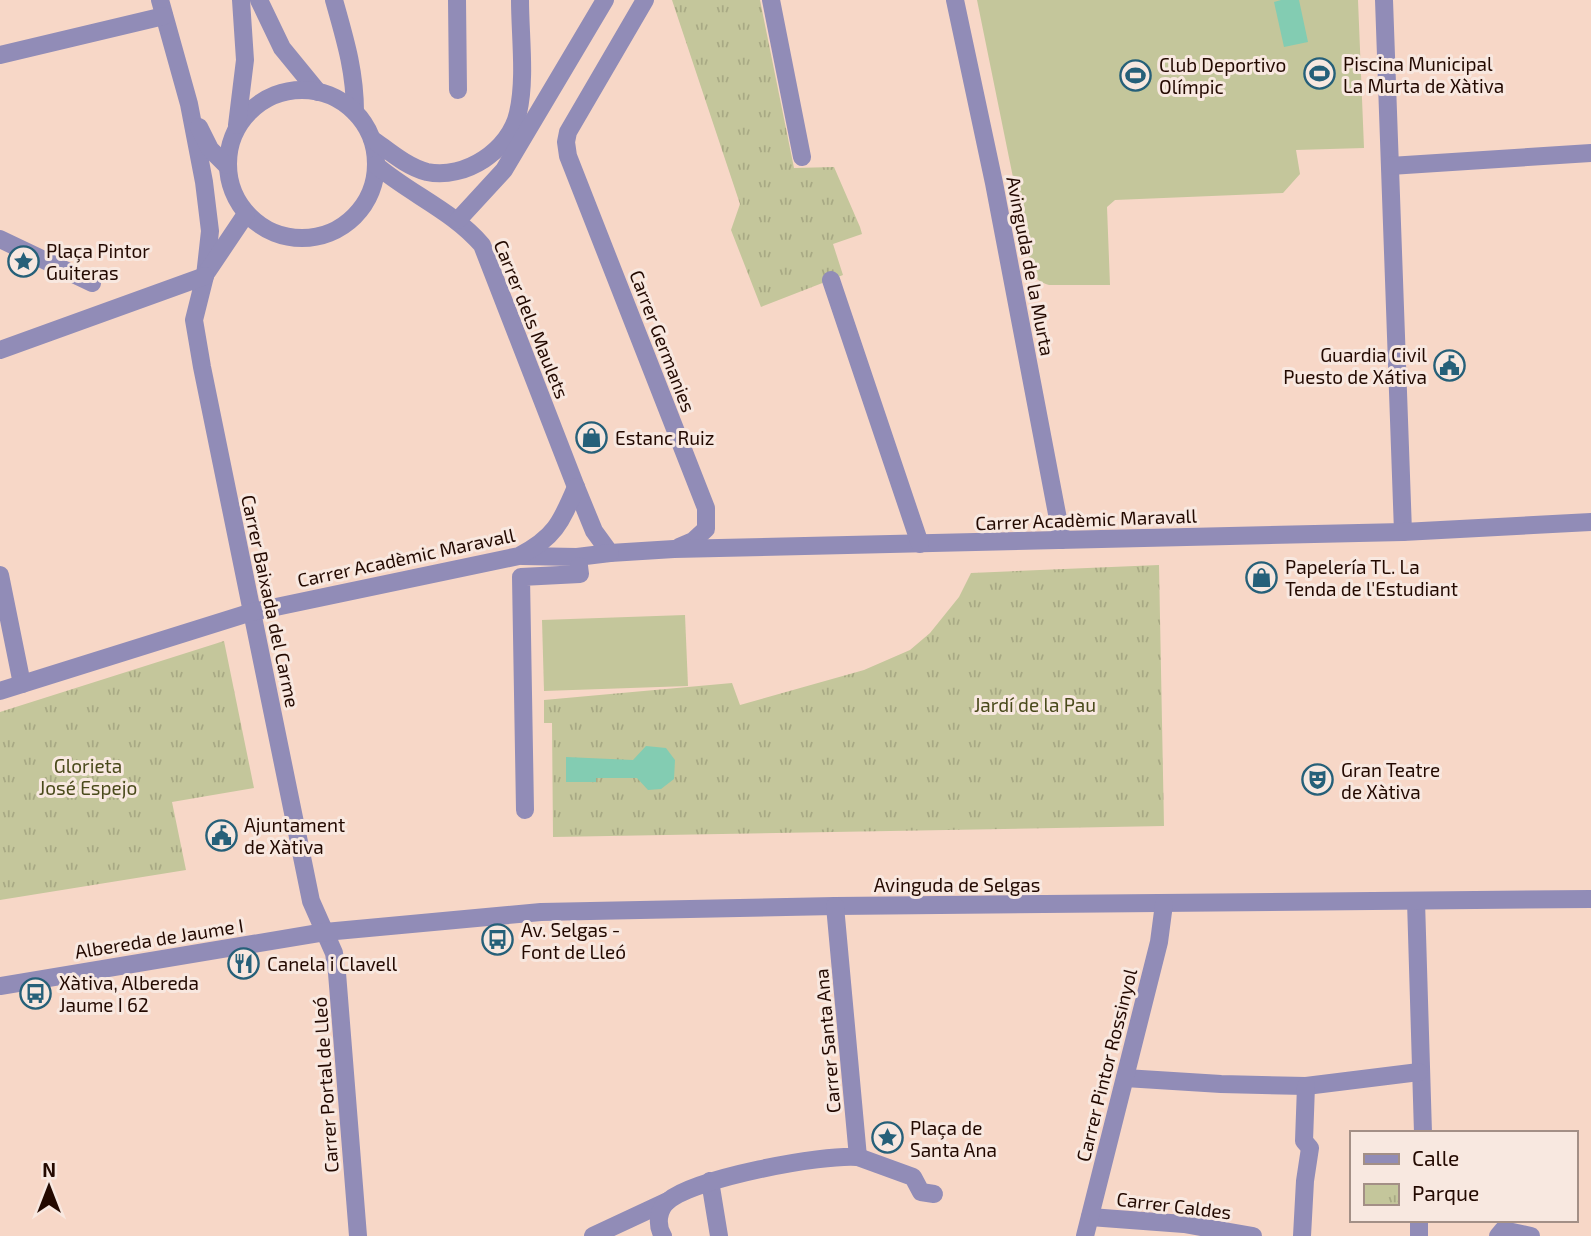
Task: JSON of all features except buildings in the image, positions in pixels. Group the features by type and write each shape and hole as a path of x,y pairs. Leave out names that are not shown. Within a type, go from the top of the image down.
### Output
{"street":[{"path":"237,127 245,60 241,0"},
{"path":"259,0 282,48 318,92"},
{"path":"334,0 352,66 355,112"},
{"path":"457,0 458,90"},
{"path":"372,139 376,165 372,187 362,207 347,223 327,234 306,238 284,236 263,228 246,214 236,200 226,165 229,145 237,127 252,108 271,96 294,90 318,92 338,99 355,112 372,139 403,162 427,172 452,172 477,164 489,156 501,144 518,116 521,93 520,0"},
{"path":"458,220 504,170 604,0"},
{"name":"Carrer Germanies","path":"645,0 568,132 566,142 568,156 706,508 706,529 693,541 674,550"},
{"path":"773,0 802,157"},
{"name":"Avinguda de la Murta","path":"955,0 994,183 1062,540"},
{"path":"1384,0 1403,531"},
{"path":"0,55 162,8 189,104 204,181 210,231 205,276"},
{"path":"189,104 210,149 226,165"},
{"path":"1390,166 1591,153"},
{"name":"Carrer dels Maulets","path":"376,165 393,179 458,220 482,245 594,531 610,553"},
{"path":"0,350 205,276 246,214"},
{"path":"0,239 92,283"},
{"name":"Carrer Baixada del Carme","path":"205,276 194,320 311,901 325,932"},
{"path":"831,280 920,544"},
{"name":"Carrer Acadèmic Maravall","path":"519,556 553,533 564,518 576,487"},
{"name":"Carrer Acadèmic Maravall","path":"0,691 253,612 519,556 577,557 674,550 1403,531 1591,522"},
{"path":"525,810 521,577 580,573 579,566"},
{"path":"0,575 22,684"},
{"name":"Avinguda de Selgas","path":"325,932 572,911 835,906 1591,900"},
{"path":"1416,901 1419,1072 1423,1131"},
{"name":"Carrer Pintor Rossinyol","path":"1085,1236 1159,942 1164,904"},
{"name":"Carrer Santa Ana","path":"835,906 851,1156"},
{"name":"Albereda de Jaume I","path":"0,986 325,932"},
{"name":"Carrer Portal de Lleó","path":"325,932 334,953 337,973 358,1236"},
{"path":"1125,1078 1306,1086 1419,1072"},
{"path":"1302,1236 1310,1148 1304,1141 1306,1086"},
{"path":"593,1236 710,1181 851,1156 913,1177 921,1192 934,1194"},
{"path":"710,1181 719,1236"},
{"path":"663,1236 659,1221 661,1210 668,1201"},
{"name":"Carrer Caldes","path":"1090,1217 1184,1224 1254,1236"},
{"path":"1500,1233 1531,1236"}],"green space":[{"path":"672,0 760,0 794,168 834,167 860,227 862,234 833,244 843,275 761,307 731,230 740,204"},
{"name":"Club Deportivo Olímpic","path":"977,0 1358,0 1364,148 1296,150 1300,174 1283,193 1115,200 1107,207 1110,285 1046,284 1037,279 1032,271"},
{"name":"Jardí de la Pau","path":"1159,565 1164,826 553,837 552,723 544,723 544,700 732,683 740,705 864,670 910,650 930,633 959,597 971,573"},
{"path":"685,615 688,686 544,691 542,620"},
{"name":"Glorieta José Espejo","path":"224,641 254,788 172,802 186,870 0,900 0,712"}],"shaded area":[{"path":"1299,0 1308,42 1284,47 1274,2"},
{"path":"646,746 666,748 675,760 674,779 661,789 648,790 637,778 596,778 596,782 566,782 566,757 633,760"}],"place":[{"name":"Piscina Municipal La Murta de Xàtiva","path":"1320,74"},
{"name":"Club Deportivo Olímpic","path":"1136,75"},
{"name":"Plaça Pintor Guiteras","path":"23,261"},
{"name":"Guardia Civil Puesto de Xátiva","path":"1450,365"},
{"name":"Estanc Ruiz","path":"592,437"},
{"name":"Papelería TL. La Tenda de l'Estudiant","path":"1262,577"},
{"name":"Gran Teatre de Xàtiva","path":"1318,780"},
{"name":"Ajuntament de Xàtiva","path":"221,835"},
{"name":"Av. Selgas - Font de Lleó","path":"498,940"},
{"name":"Canela i Clavell","path":"244,963"},
{"name":"Xàtiva, Albereda Jaume I 62","path":"36,993"},
{"name":"Plaça de Santa Ana","path":"887,1138"}]}
